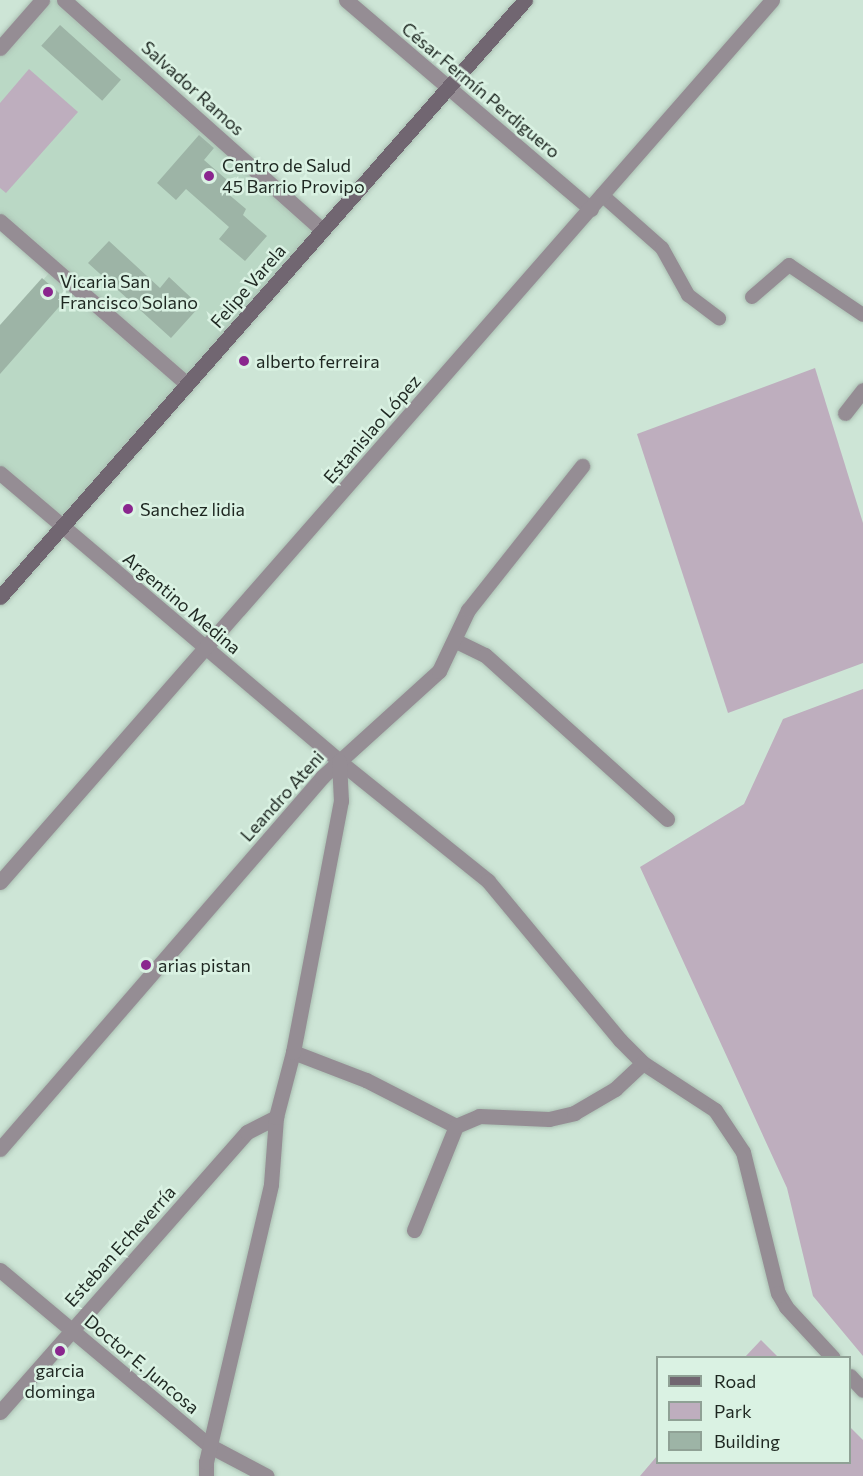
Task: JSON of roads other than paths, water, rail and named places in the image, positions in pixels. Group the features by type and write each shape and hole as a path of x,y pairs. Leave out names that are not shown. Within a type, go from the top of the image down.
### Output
{"street":[{"path":"0,48 42,0"},
{"name":"Salvador Ramos","path":"64,0 322,230"},
{"name":"César Fermín Perdiguero","path":"346,0 591,209"},
{"name":"Felipe Varela","path":"0,597 525,0"},
{"name":"Estanislao López","path":"0,882 772,0"},
{"path":"0,220 187,384"},
{"path":"845,413 863,390"},
{"name":"Leandro Ateni","path":"0,1149 339,762 440,671 456,641 468,610 582,466"},
{"name":"Argentino Medina","path":"0,473 339,762 488,881 620,1040 643,1063 696,1094 732,1130 751,1175 778,1293 786,1307 831,1356"},
{"path":"456,641 485,655 667,819"},
{"path":"193,1476 206,1469 272,1184 276,1117 293,1052 341,801 339,762"},
{"path":"293,1052 366,1080 456,1126"},
{"path":"414,1230 456,1126 478,1116 549,1119 574,1113 615,1089 643,1063"},
{"name":"Esteban Echeverría","path":"0,1412 248,1132 276,1117"},
{"name":"Doctor E. Juncosa","path":"0,1269 210,1446 267,1476"},
{"path":"851,1378 863,1390"}],"lane":[{"path":"602,195 662,248 688,295 719,318"},
{"path":"752,297 789,265 863,315"}],"place":[{"name":"Centro de Salud 45 Barrio Provipo","path":"209,176"},
{"name":"Vicaria San Francisco Solano","path":"48,292"},
{"name":"alberto ferreira","path":"244,361"},
{"name":"Sanchez lidia","path":"128,509"},
{"name":"arias pistan","path":"146,965"},
{"name":"garcia dominga","path":"60,1351"}]}
